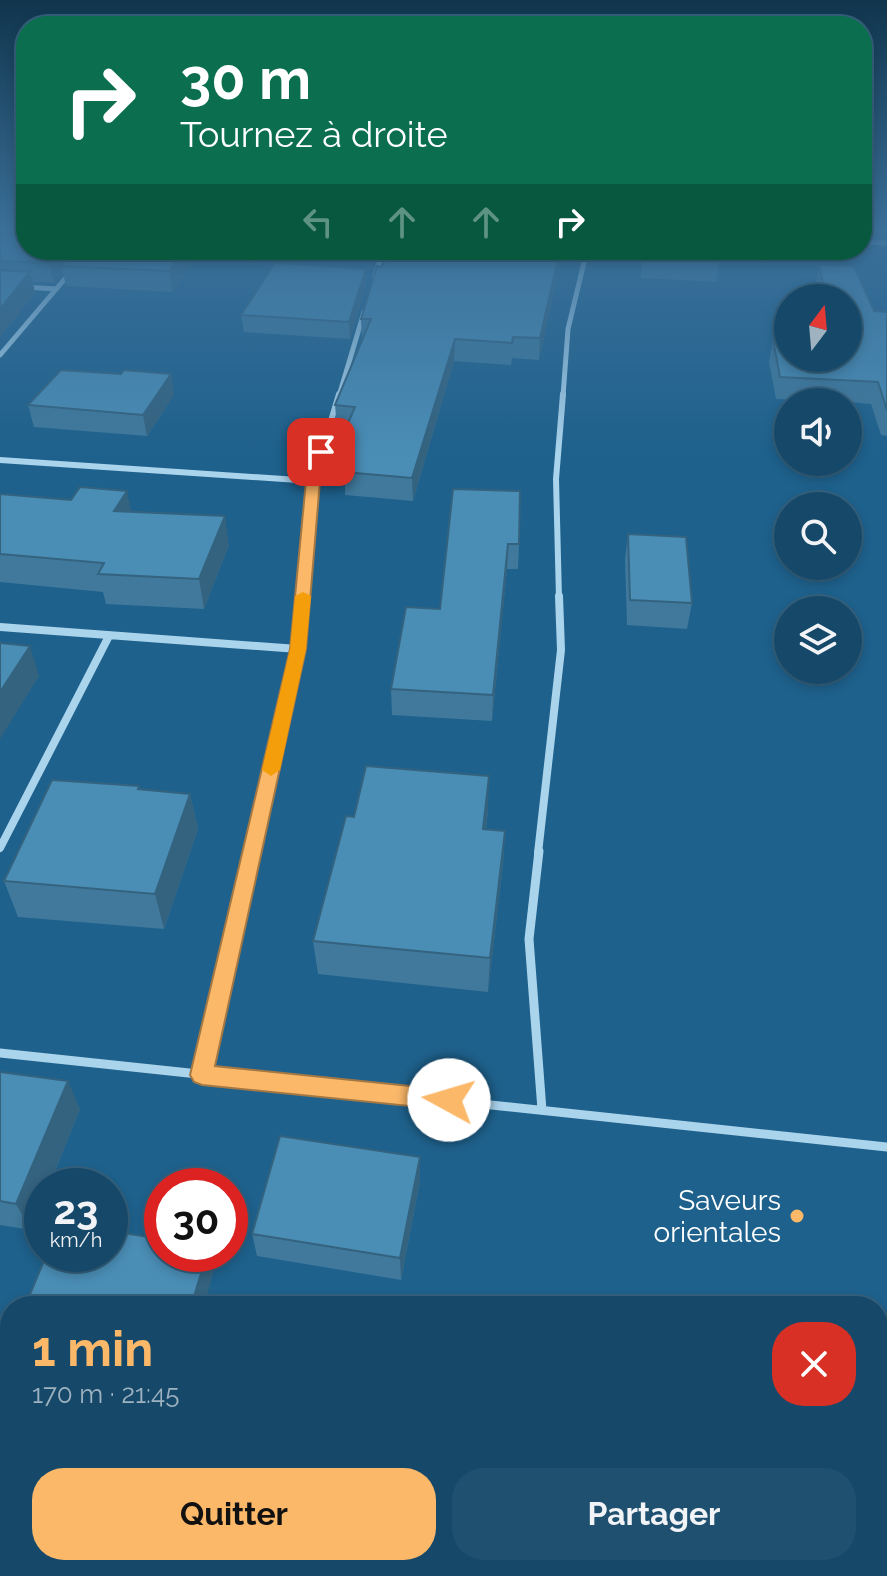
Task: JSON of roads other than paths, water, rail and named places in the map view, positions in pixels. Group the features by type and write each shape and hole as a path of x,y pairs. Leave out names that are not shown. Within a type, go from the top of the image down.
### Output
{"street":[{"path":"0,355 41,307"},
{"path":"542,1110 529,939 561,650 556,479 568,329 573,307"},
{"path":"202,1075 298,649 313,481 365,308"},
{"path":"0,460 313,481"},
{"path":"0,627 298,649"},
{"path":"0,848 109,636"},
{"path":"0,1053 887,1147"}],"place":[{"name":"Saveurs orientales","path":"797,1216"}]}
